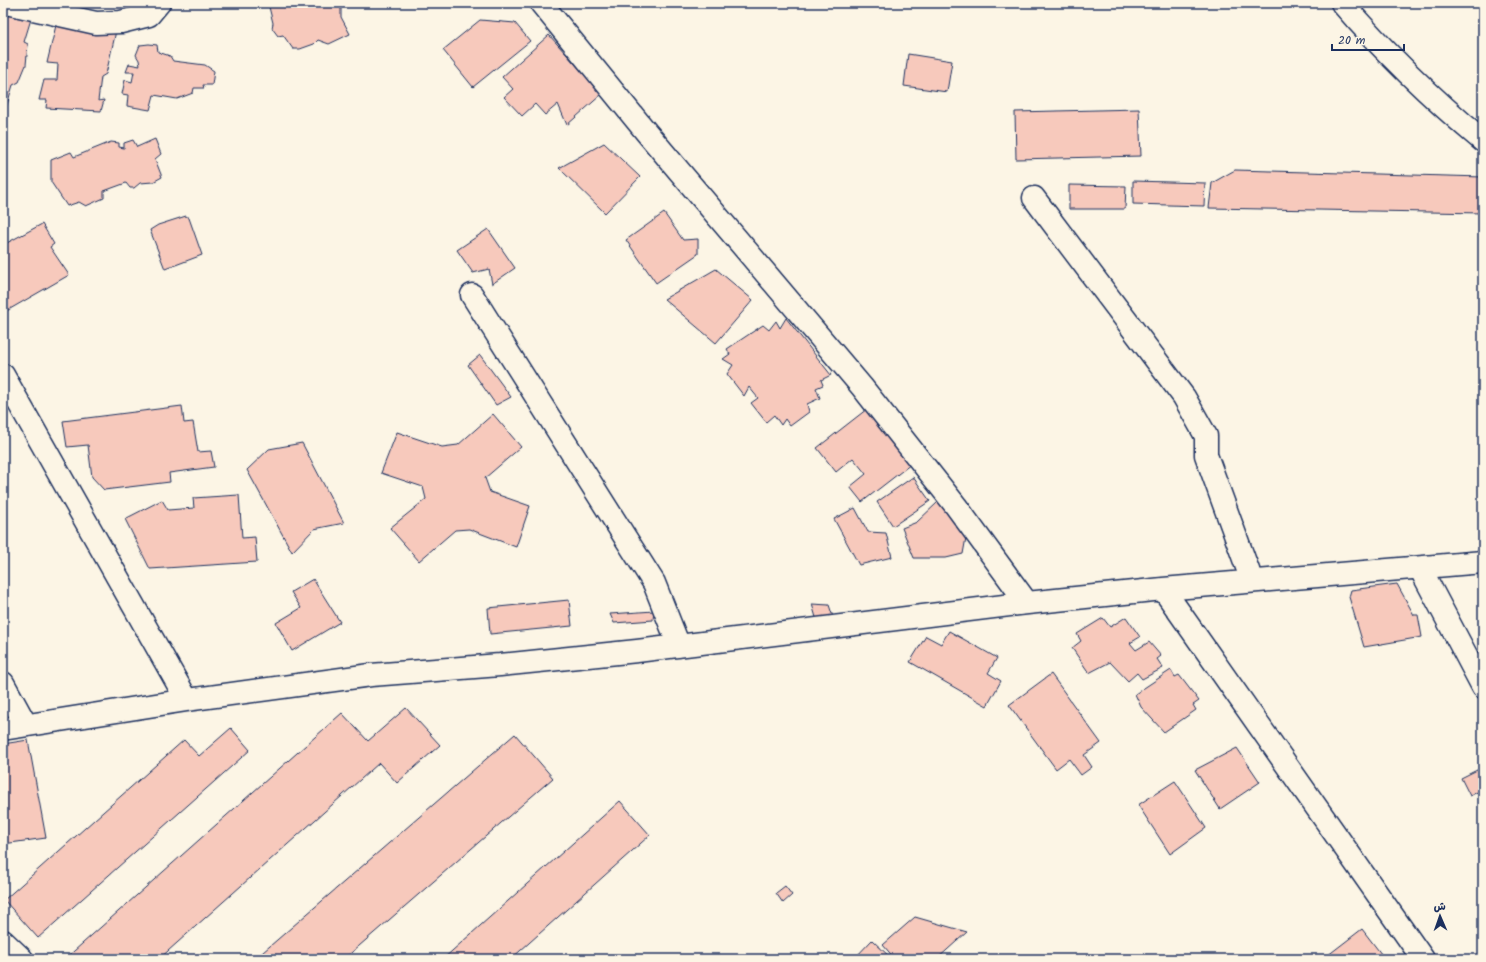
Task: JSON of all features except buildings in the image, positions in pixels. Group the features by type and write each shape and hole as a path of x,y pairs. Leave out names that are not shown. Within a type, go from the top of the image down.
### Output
{"street":[{"path":"6,3 96,23 108,24 149,15 159,3"},
{"path":"541,3 647,133 862,387 956,506 1027,603"},
{"path":"1342,3 1366,31 1406,72 1452,115 1483,141"},
{"path":"1034,198 1184,397 1206,436 1206,455 1252,581"},
{"path":"472,295 654,583 679,646"},
{"path":"3,375 187,700"},
{"path":"3,729 187,700 371,675 508,664 679,646 1027,603 1163,589 1483,562"},
{"path":"1420,568 1483,687"},
{"path":"1163,589 1423,959"},
{"path":"3,683 26,725"},
{"path":"3,941 22,959"}]}
